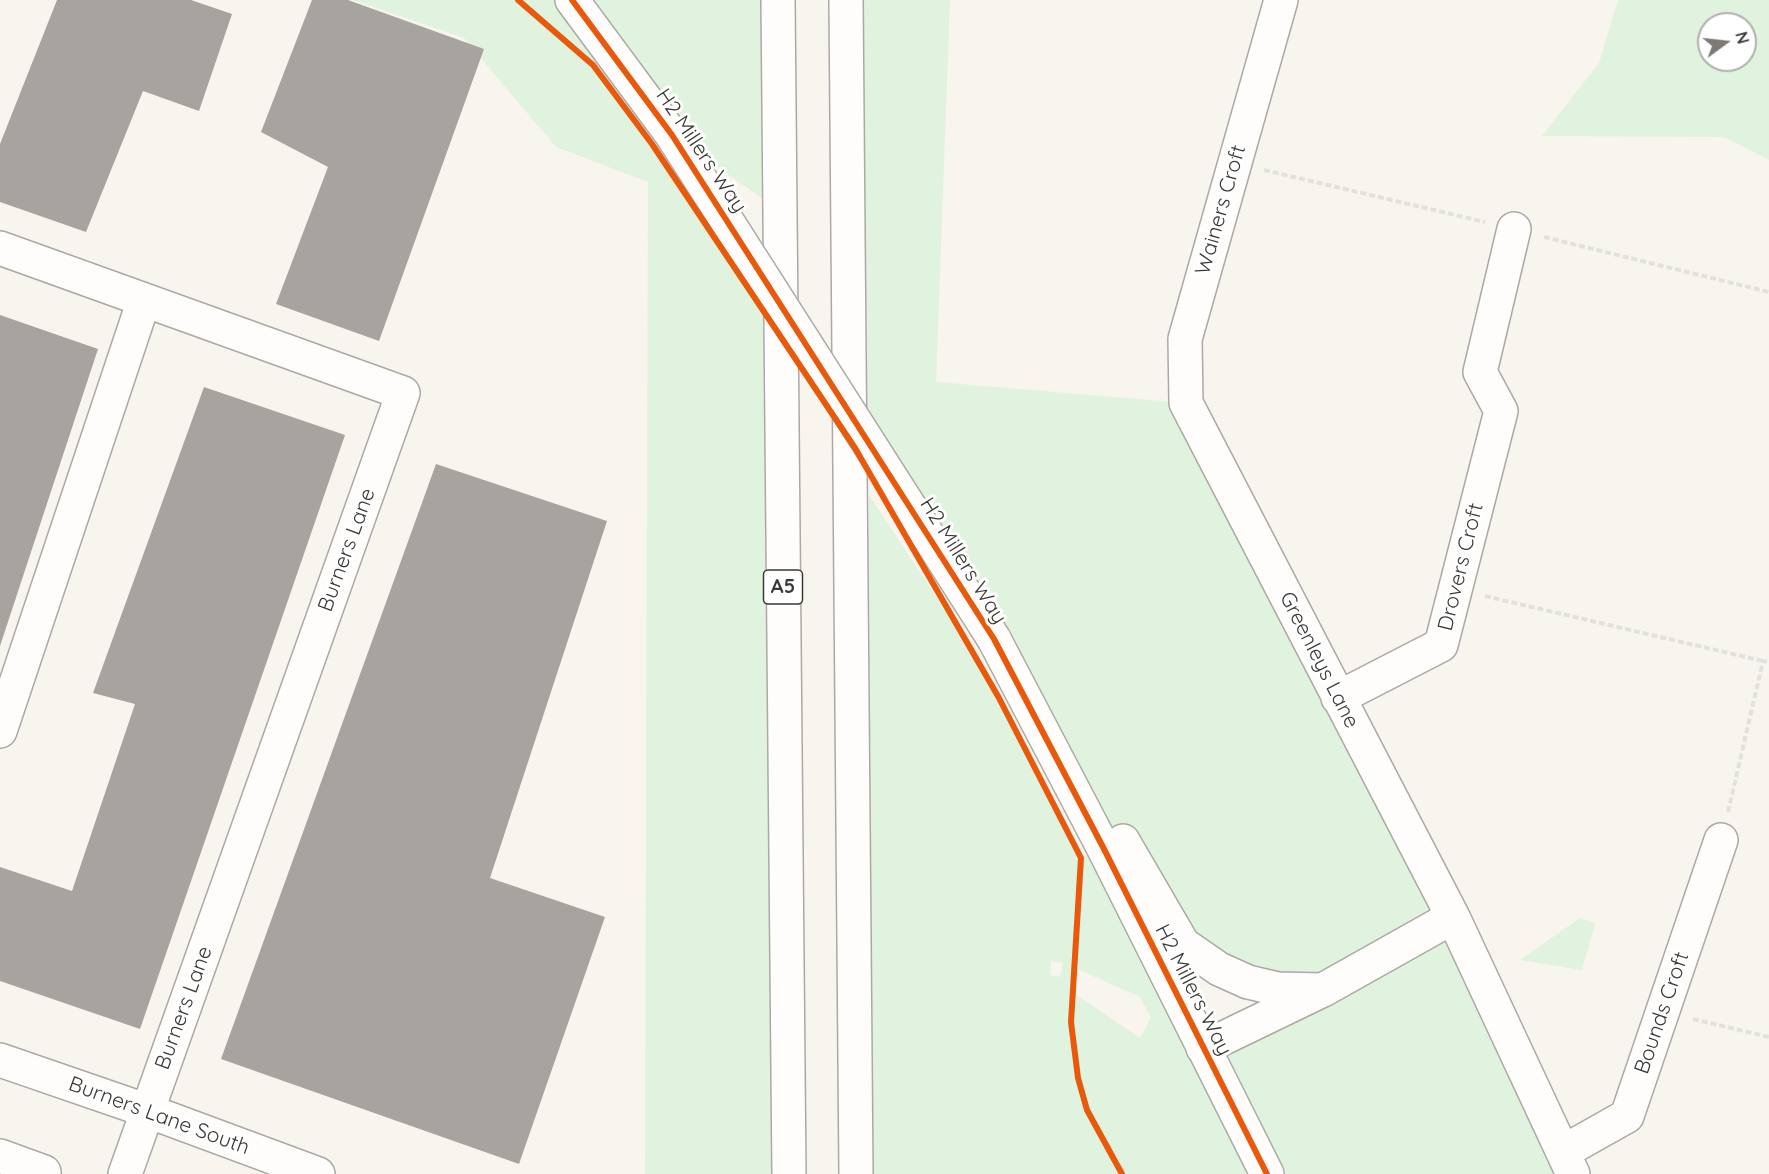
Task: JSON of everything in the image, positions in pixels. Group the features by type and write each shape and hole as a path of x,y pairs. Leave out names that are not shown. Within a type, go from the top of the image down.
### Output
{"main road":[{"name":"H2 Millers Way","path":"572,0 672,135 994,639 1267,1174"},
{"name":"A5","path":"778,0 789,1174"},
{"path":"846,0 856,1174"},
{"name":"Wainers Croft","path":"1186,403 1185,339 1278,10"},
{"name":"Drovers Croft","path":"1338,698 1441,645 1501,411 1480,372 1514,229"},
{"name":"Burners Lane","path":"0,248 403,393 148,1111"},
{"path":"0,732 144,300"},
{"name":"Greenleys Lane","path":"1186,403 1453,917 1568,1163"},
{"path":"1062,769 1125,844 1183,944 1219,969 1248,982 1278,988 1323,990"},
{"name":"Bounds Croft","path":"1568,1163 1627,1116 1721,840"},
{"path":"1203,1048 1323,990 1453,917"},
{"name":"Burners Lane South","path":"0,1060 148,1111 318,1174"},
{"path":"124,1174 148,1111"},
{"path":"0,1156 45,1172"}],"path":[{"path":"1455,589 1769,662"},
{"path":"1721,840 1763,660"},
{"path":"1663,1012 1769,1037"}],"green space":[{"path":"353,0 768,0 763,199 672,135 642,94 653,144 780,331 785,1174 645,1174 648,182 556,147 464,38"},
{"path":"846,0 950,0 936,382 1186,403 1573,1174 859,1174 869,495 970,648 999,698 1081,857 1104,849 1203,1048 1322,990 1219,969 1125,844 1062,769 849,378","holes":["1051,961 1063,963 1060,977 1050,975","1073,967 1140,997 1151,1018 1140,1038 1072,992"]},
{"path":"1618,0 1769,0 1769,160 1724,137 1542,136 1599,63"},
{"path":"1580,918 1595,924 1582,970 1520,960"}],"building":[{"path":"57,0 191,0 232,14 199,111 143,91 86,232 0,202 0,144"},
{"path":"312,0 348,0 484,49 379,341 276,304 328,167 261,132"},
{"path":"0,315 98,349 0,646"},
{"path":"204,387 345,435 140,1029 0,981 0,867 72,891 135,704 93,693"},
{"path":"436,464 607,521 490,878 605,917 519,1164 221,1059"}],"cycle path":[{"path":"518,0 593,65 652,144 855,448 999,698 1081,858 1071,1022 1078,1078 1087,1110 1122,1174"},
{"path":"572,0 672,135 994,639 1104,849 1267,1174"}]}
